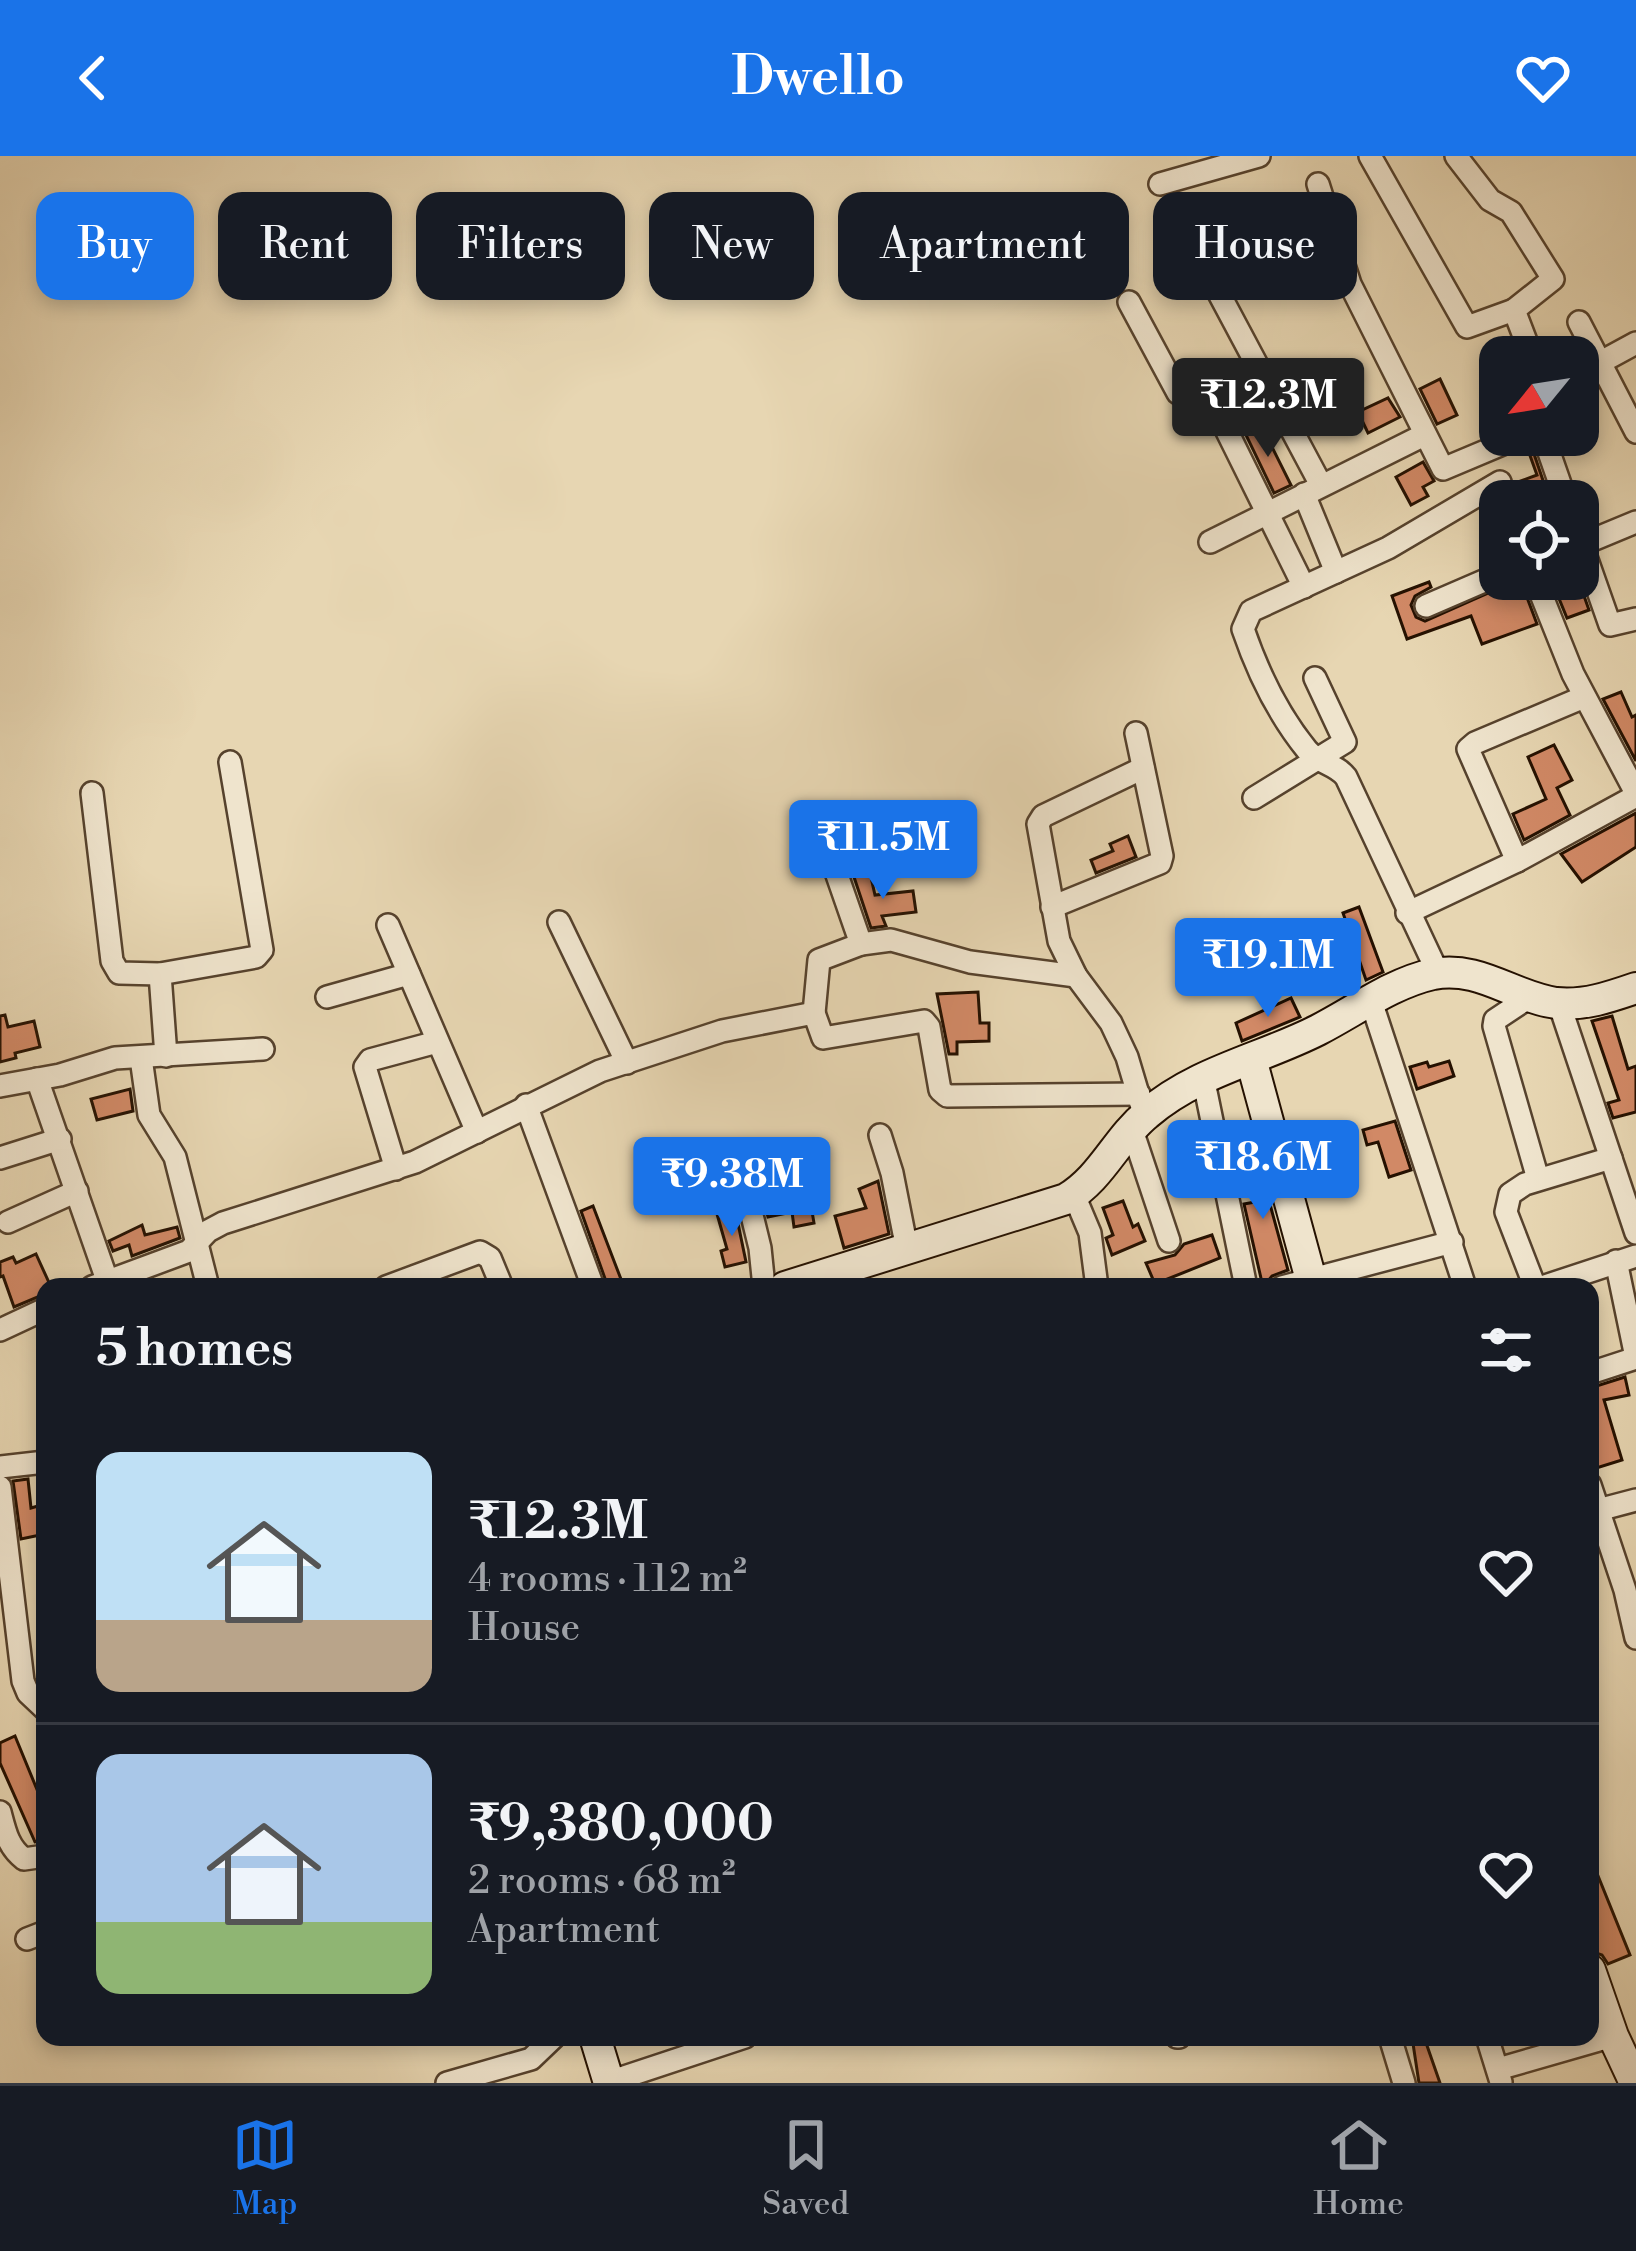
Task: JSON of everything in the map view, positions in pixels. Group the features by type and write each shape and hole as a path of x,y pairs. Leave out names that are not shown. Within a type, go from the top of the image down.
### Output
{"street":[{"path":"1160,184 1259,156"},
{"path":"1370,156 1467,327 1514,310 1553,279 1511,212 1490,200 1456,156"},
{"path":"1318,184 1344,269 1443,469 1479,452"},
{"path":"1220,300 1313,489 1336,572"},
{"path":"1129,302 1181,397 1202,391 1209,395 1304,587"},
{"path":"1514,310 1524,336"},
{"path":"1579,322 1636,432"},
{"path":"1601,362 1636,343"},
{"path":"1210,542 1424,435"},
{"path":"1438,973 1346,777 1310,755 1260,680 1244,629 1251,611 1479,503"},
{"path":"1599,534 1636,522"},
{"path":"1426,606 1479,583"},
{"path":"1599,596 1610,626 1636,619"},
{"path":"1407,913 1517,861 1636,795 1584,697 1543,600"},
{"path":"1254,798 1345,742 1315,678"},
{"path":"1517,861 1468,749 1584,697"},
{"path":"1052,907 1160,863 1136,734"},
{"path":"92,793 112,961 119,974 160,974 256,958 262,950 230,762"},
{"path":"1143,768 1039,820 1059,941 1076,976 1112,1022 1169,1241"},
{"path":"820,826 861,944"},
{"path":"559,922 627,1063"},
{"path":"388,925 477,1132"},
{"path":"1076,976 970,962 891,940 861,944 819,960 814,1013 824,1038 924,1021 940,1090 946,1096 1138,1114"},
{"path":"814,1278 1074,1195 1099,1172 1138,1114 1203,1077 1319,1030 1405,983 1438,973 1477,976 1545,999 1597,1000 1636,988"},
{"path":"160,974 166,1056"},
{"path":"327,997 409,974"},
{"path":"1545,999 1611,1158 1636,1233"},
{"path":"1538,1179 1493,1026 1495,1020 1545,999"},
{"path":"1371,1001 1463,1278"},
{"path":"117,1278 179,1256 223,1223 396,1169 579,1079 722,1031 814,1013"},
{"path":"396,1169 364,1067 370,1060 437,1042"},
{"path":"0,1086 115,1058 263,1049"},
{"path":"141,1058 149,1115 175,1157 205,1278"},
{"path":"1251,1059 1301,1278"},
{"path":"1203,1077 1244,1278"},
{"path":"37,1079 60,1139 98,1278"},
{"path":"526,1105 590,1278"},
{"path":"880,1135 907,1249"},
{"path":"0,1158 60,1139"},
{"path":"736,1150 763,1278"},
{"path":"1535,1278 1506,1202 1516,1189 1538,1179 1611,1158"},
{"path":"8,1222 76,1191"},
{"path":"1074,1195 1090,1233 1096,1278"},
{"path":"1323,1278 1452,1242"},
{"path":"410,1278 480,1252 490,1258 498,1278"},
{"path":"1565,1278 1626,1258 1636,1358 1599,1370"},
{"path":"0,1330 36,1314"},
{"path":"0,1467 36,1463"},
{"path":"0,1487 4,1552 25,1687 36,1699"},
{"path":"1599,1510 1636,1500"},
{"path":"1599,1512 1631,1588 1636,1638"},
{"path":"1,1822 11,1846 24,1859 36,1857"},
{"path":"1599,1996 1635,2083"},
{"path":"1599,2041 1613,2036"},
{"path":"447,2083 531,2059 545,2046"},
{"path":"598,2046 609,2082 718,2046"},
{"path":"1393,2046 1404,2083"},
{"path":"1490,2046 1500,2076 1585,2046"}],"building":[{"path":"1440,379 1457,415 1437,424 1420,389"},
{"path":"1388,398 1400,417 1368,433 1358,412"},
{"path":"1262,427 1291,485 1274,493 1246,435"},
{"path":"1530,456 1535,456 1543,480 1523,480 1537,475"},
{"path":"1423,462 1434,481 1423,487 1428,496 1411,505 1396,477"},
{"path":"1429,582 1431,587 1415,596 1411,605 1416,617 1425,621 1479,597 1528,600 1537,624 1482,644 1471,616 1407,639 1392,596"},
{"path":"1560,600 1585,600 1589,610 1567,618"},
{"path":"1621,692 1632,717 1636,715 1636,761 1603,699"},
{"path":"1554,745 1572,780 1557,788 1570,815 1524,840 1513,814 1546,799 1528,757"},
{"path":"1636,813 1636,847 1582,882 1561,854"},
{"path":"1128,836 1136,857 1096,873 1091,860 1113,851 1110,844"},
{"path":"870,873 875,895 913,891 916,912 882,916 886,926 871,928 854,877"},
{"path":"1359,907 1383,972 1366,980 1343,913"},
{"path":"978,992 980,1023 989,1023 989,1041 957,1042 957,1054 949,1054 937,994"},
{"path":"1291,998 1300,1017 1242,1041 1236,1023"},
{"path":"5,1015 8,1027 34,1021 40,1047 0,1062 0,1016"},
{"path":"1612,1016 1628,1069 1636,1066 1636,1112 1613,1118 1608,1103 1619,1100 1592,1021"},
{"path":"1449,1061 1454,1076 1417,1089 1410,1067"},
{"path":"130,1089 133,1111 97,1120 91,1099"},
{"path":"1395,1121 1411,1170 1389,1177 1378,1142 1367,1145 1363,1130"},
{"path":"1251,1135 1288,1270 1270,1278 1261,1278 1244,1204 1255,1202 1242,1138"},
{"path":"795,1150 796,1160 803,1159 814,1223 794,1227 792,1212 768,1217 753,1158"},
{"path":"878,1181 889,1234 844,1248 835,1216 866,1208 859,1189"},
{"path":"1123,1201 1133,1227 1138,1224 1145,1241 1112,1255 1106,1238 1113,1235 1103,1208"},
{"path":"593,1206 621,1278 605,1278 581,1211"},
{"path":"735,1209 746,1262 725,1267 721,1251 727,1249 717,1214"},
{"path":"142,1225 145,1235 177,1227 180,1238 132,1256 129,1245 113,1251 109,1241"},
{"path":"1212,1235 1220,1258 1170,1278 1152,1278 1146,1263 1175,1255 1184,1244"},
{"path":"36,1254 47,1278 36,1278 36,1298 14,1307 0,1277 0,1262 13,1257 16,1263"},
{"path":"1625,1377 1629,1395 1604,1400 1622,1460 1599,1467 1599,1385"},
{"path":"28,1479 31,1508 36,1507 36,1536 21,1539 13,1481"},
{"path":"15,1736 36,1787 36,1842 0,1763 0,1743"},
{"path":"1599,1878 1630,1955 1608,1964 1602,1955"},
{"path":"1413,2046 1427,2046 1440,2083 1419,2083"}]}
